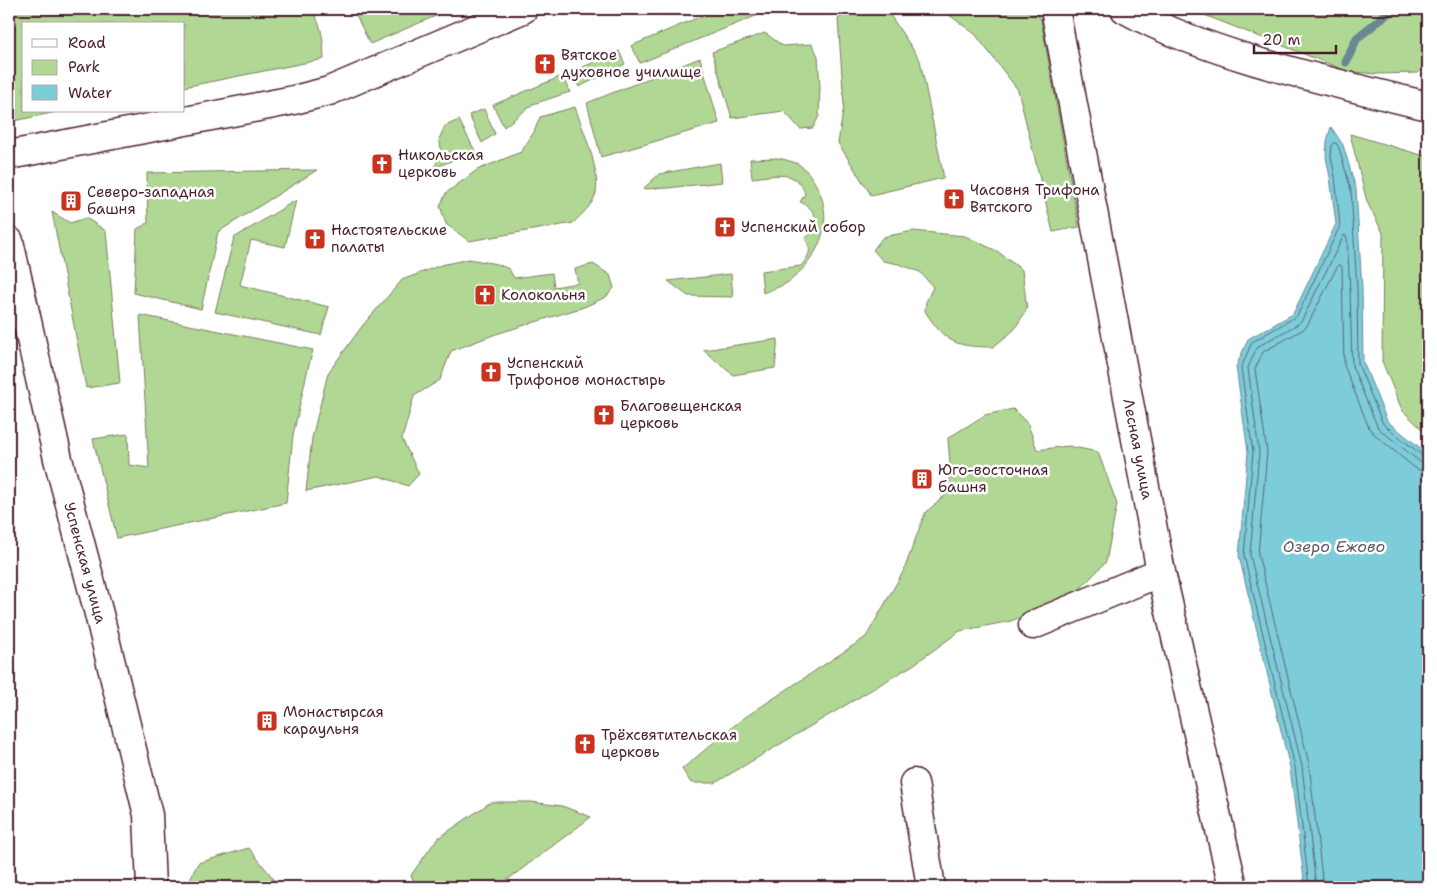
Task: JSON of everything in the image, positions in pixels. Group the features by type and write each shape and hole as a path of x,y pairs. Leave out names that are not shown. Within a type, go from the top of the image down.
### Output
{"street":[{"path":"9,155 294,100 329,91 523,9"},
{"name":"Лесная улица","path":"1055,9 1161,572 1233,887"},
{"path":"1125,9 1150,23 1226,52 1323,80 1428,106"},
{"name":"Успенская улица","path":"9,241 58,459 99,614 148,815 151,887"},
{"path":"1033,625 1161,572"},
{"path":"914,783 931,887"}],"green space":[{"path":"9,9 310,9 320,26 324,59 185,87 185,22 22,22 22,112 56,112 9,122"},
{"path":"353,9 452,9 370,44"},
{"path":"718,9 773,9 640,63 631,46"},
{"path":"852,9 886,9 920,60 943,178 871,195 838,143 844,105 838,19"},
{"path":"941,9 1035,9 1041,20 1079,227 1053,232 1018,90 975,34"},
{"path":"1189,9 1428,9 1428,64 1418,73 1375,74 1347,71"},
{"path":"765,33 783,46 812,44 818,56 820,88 819,116 813,128 800,129 784,111 732,118 712,52"},
{"path":"619,51 625,64 579,87 572,72"},
{"path":"700,58 719,123 601,157 587,103"},
{"path":"562,76 570,92 533,104 504,127 493,105"},
{"path":"575,107 590,150 597,183 596,193 592,202 573,223 469,241 446,224 440,206 446,193 477,170 521,152 534,132 540,117"},
{"path":"484,109 495,134 482,143 469,115"},
{"path":"459,120 475,151 434,168 439,157 439,139 445,126"},
{"path":"1350,134 1428,157 1428,435 1402,410 1382,361 1383,233 1367,202"},
{"path":"779,158 798,164 813,179 823,203 824,228 816,251 801,271 785,284 763,293 761,271 801,266 809,253 809,246 805,239 816,225 815,216 811,209 800,202 805,194 797,180 791,177 776,175 752,178 750,159"},
{"path":"720,163 722,182 643,189 659,174"},
{"path":"317,170 218,232 201,309 134,293 137,229 148,223 147,173"},
{"path":"296,200 285,247 251,240 240,285 329,307 321,335 215,312 234,238"},
{"path":"52,212 70,223 86,218 106,231 120,383 86,388"},
{"path":"913,231 965,236 997,251 1022,270 1027,309 1014,330 993,347 980,347 960,344 939,330 925,311 926,302 933,287 920,272 899,264 883,261 873,250 883,237"},
{"path":"469,259 497,264 509,269 514,278 552,273 554,287 578,283 575,269 593,264 610,275 614,288 606,297 584,307 496,334 451,351 440,380 414,396 402,439 419,474 408,486 379,476 306,491 312,438 328,373 363,325 402,280 441,265"},
{"path":"731,274 733,297 688,296 668,281"},
{"path":"140,315 313,350 293,435 286,503 117,538 93,439 128,434 129,465 149,468"},
{"path":"778,339 775,368 733,375 703,350"},
{"path":"1013,409 1028,424 1037,450 1068,446 1098,452 1117,504 1106,562 1074,595 1011,621 960,631 913,665 715,783 691,783 682,769 741,720 866,637 904,570 925,513 949,492 950,464 948,438 985,415"},
{"path":"491,802 531,802 562,806 591,817 498,887 416,887 411,875 437,839"},
{"path":"249,848 280,887 186,887 198,863"}],"water":[{"name":"Озеро Ежово","path":"1331,127 1343,145 1356,189 1362,289 1363,362 1387,421 1428,454 1428,887 1305,887 1290,768 1239,556 1248,452 1236,367 1248,339 1293,314 1336,224 1326,157 1327,141"}],"waterway":[{"path":"1346,62 1357,38 1393,9"}],"place":[{"name":"Вятское духовное училище","path":"545,64"},
{"name":"Никольская церковь","path":"382,164"},
{"name":"Часовня Трифона Вятского","path":"954,199"},
{"name":"Северо-западная башня","path":"71,201"},
{"name":"Успенский собор","path":"725,227"},
{"name":"Настоятельские палаты","path":"315,239"},
{"name":"Колокольня","path":"485,295"},
{"name":"Успенский Трифонов монастырь","path":"491,372"},
{"name":"Благовещенская церковь","path":"604,415"},
{"name":"Юго-восточная башня","path":"922,479"},
{"name":"Монастырсая караульня","path":"267,721"},
{"name":"Трёхсвятительская церковь","path":"585,744"}]}
